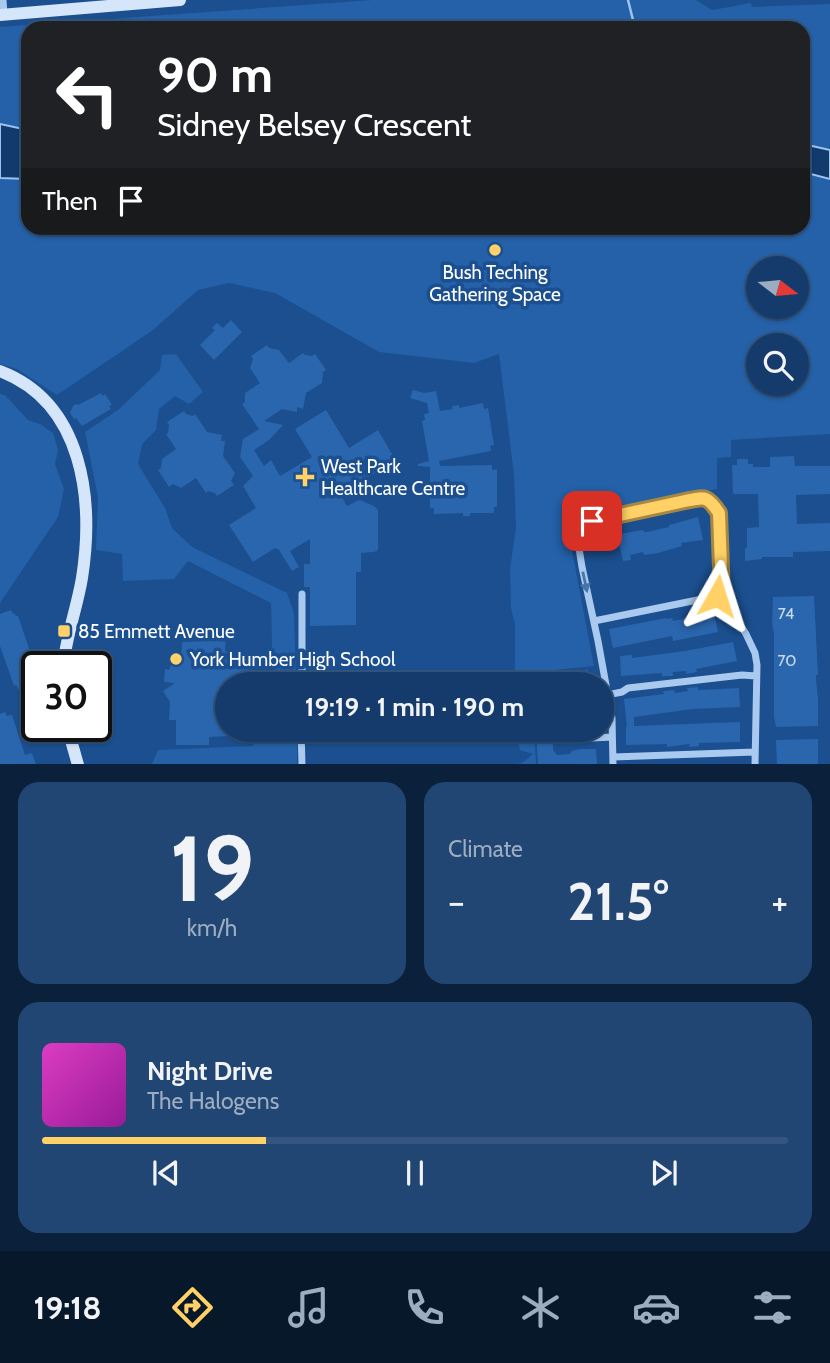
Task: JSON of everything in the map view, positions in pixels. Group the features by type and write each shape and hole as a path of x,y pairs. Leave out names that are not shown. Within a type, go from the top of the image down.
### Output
{"street":[{"path":"4,0 2,15 180,0"},
{"path":"0,371 32,390 52,409 67,432 81,467 84,556 66,651"},
{"path":"601,672 578,542 579,527 592,521 700,498 708,499 719,513 722,596 743,628 757,664 755,764"},
{"path":"302,594 302,672"},
{"path":"594,621 722,596"},
{"path":"614,694 628,688 756,676"},
{"path":"72,742 78,764"},
{"path":"302,742 302,764"},
{"path":"612,742 613,761 755,752"}],"shaded area":[{"path":"372,0 696,0 712,10 751,3 752,7 830,4 830,434 731,440 731,457 717,458 717,489 581,514 570,540 594,666 543,672 515,672 515,624 511,608 510,569 516,527 514,475 499,354 474,363 379,352 275,293 229,283 198,290 153,330 57,395 17,369 0,364 0,27 21,25 21,235 810,235 810,21 83,21"},
{"path":"0,124 21,128 21,179 0,178"},
{"path":"810,146 830,150 830,179 810,174"},
{"path":"176,354 203,392 189,404 175,396 159,409 156,430 142,444 138,464 165,508 172,528 192,547 287,593 294,613 296,672 273,672 271,603 188,561 174,579 123,581 122,554 96,550 98,497 85,432 118,410 160,370 162,355"},
{"path":"0,394 5,395 28,420 53,433 58,450 55,464 64,489 58,517 0,603"},
{"path":"256,742 297,742 297,764 152,764 158,750 252,746"},
{"path":"518,742 535,742 536,764 514,764 522,763 533,754 520,750"}],"building":[{"path":"231,320 242,332 214,360 200,345 215,330 212,328 217,323 223,328"},
{"path":"267,345 279,350 289,363 303,353 312,356 315,354 326,370 323,372 322,383 306,393 303,409 297,407 297,412 282,409 264,421 283,425 269,440 254,450 264,466 271,460 280,476 312,457 295,429 326,410 349,448 378,430 396,461 340,494 347,506 360,500 378,510 377,551 361,553 361,572 356,572 356,625 310,626 310,587 304,587 304,564 310,564 310,539 290,551 299,567 292,571 275,548 253,562 229,525 256,508 243,486 253,476 240,457 243,439 259,429 242,404 245,402 245,393 260,383 250,368 253,359 251,356"},
{"path":"413,390 424,393 436,391 440,411 453,409 452,406 459,405 459,408 483,403 484,409 488,408 494,445 490,446 491,451 439,461 440,466 492,465 492,470 497,469 497,507 494,507 494,513 470,513 470,516 463,516 463,513 434,514 434,508 430,508 430,467 418,466 429,461 422,421 425,420 424,414 429,413 427,403 410,398"},
{"path":"101,393 103,396 105,394 112,405 109,406 111,409 82,426 70,413 73,406"},
{"path":"184,411 193,416 195,414 207,432 222,435 221,441 225,441 223,456 235,473 231,481 234,485 217,496 208,491 206,493 196,478 181,488 173,484 169,487 158,470 161,468 162,459 176,449 166,434 169,425 167,422"},
{"path":"794,456 795,466 830,466 830,494 796,495 797,524 830,523 830,551 793,552 793,557 762,557 745,561 747,528 759,527 758,494 733,494 732,465 737,465 737,459 748,459 748,464 753,464 753,467 770,467 770,457"},
{"path":"698,517 703,540 681,543 682,546 658,553 630,555 631,560 623,561 618,539 620,534 643,530 647,532"},
{"path":"814,596 818,726 776,727 773,597"},
{"path":"11,610 18,616 30,651 21,651 20,692 16,685 14,686 0,646 0,614"},
{"path":"714,613 718,632 673,641 672,636 613,648 609,629 666,618 672,618 673,621"},
{"path":"203,632 226,632 225,651 232,650 232,661 240,662 240,666 252,666 252,672 215,672 215,737 209,737 209,745 176,745 176,720 169,720 170,702 163,691 175,683 164,682 165,669 169,670 174,657 181,660 182,642 204,641"},
{"path":"733,642 737,661 696,669 697,672 686,674 686,671 673,672 673,676 662,676 662,673 621,676 620,656 632,655 632,658"},
{"path":"588,670 588,672 556,672"},
{"path":"698,687 698,690 739,688 740,707 693,709 634,717 634,726 740,722 740,742 699,743 699,746 690,747 689,744 667,747 667,744 626,745 624,699 664,694 663,691 688,691 687,688"},
{"path":"5,712 7,716 12,715 25,755 32,753 36,764 0,764 0,714"},
{"path":"818,739 818,764 777,764 776,740"},
{"path":"537,742 553,742 553,750 557,755 570,754 581,749 596,749 597,764 538,764"}],"waterway":[{"path":"628,0 633,21"}],"place":[{"name":"Bush Teching Gathering Space","path":"495,250"},
{"name":"West Park Healthcare Centre","path":"305,477"},
{"name":"85 Emmett Avenue","path":"64,631"},
{"name":"York Humber High School","path":"176,659"}],"route":[{"path":"592,521 700,498 708,499 719,513 722,596 717,596"}]}
